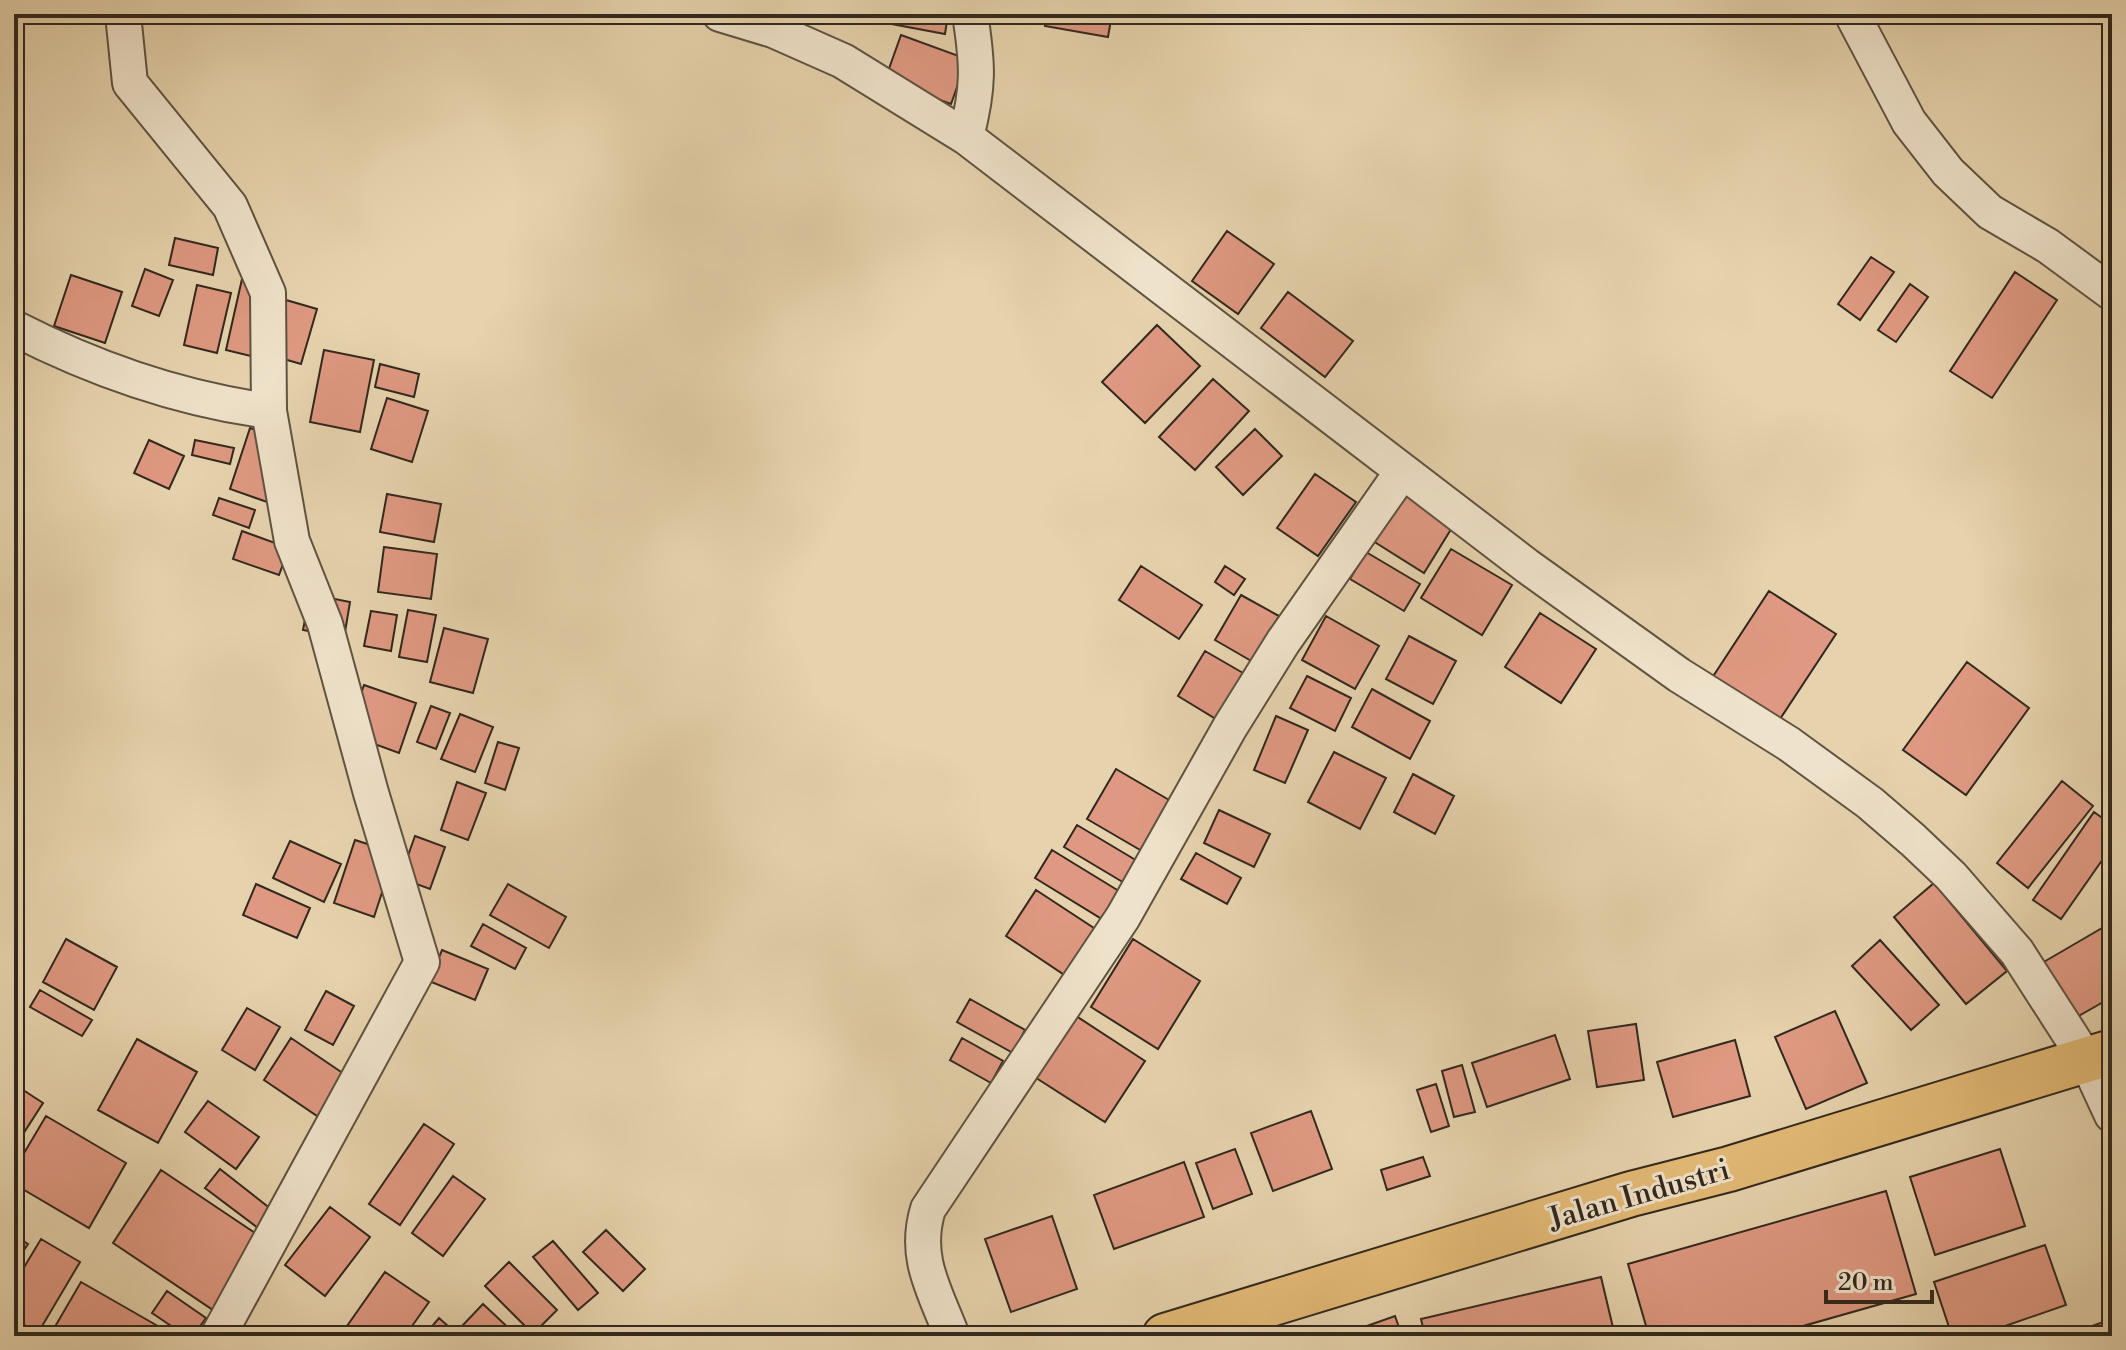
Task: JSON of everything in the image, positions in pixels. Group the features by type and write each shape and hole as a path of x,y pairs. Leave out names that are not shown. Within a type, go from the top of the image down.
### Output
{"main road":[{"name":"Jalan Industri","path":"1165,1336 1260,1322 1631,1194 1729,1169 2100,1057"}],"street":[{"path":"123,14 130,83 230,206 268,293 269,411 292,541 325,624 371,793 422,962 218,1336"},
{"path":"720,14 773,30 843,61 966,137 1080,226 1184,301 1402,472 1679,675 1789,744 1870,803 1951,876 2017,952 2100,1057 2112,1115"},
{"path":"966,137 977,95 977,58 970,14"},
{"path":"1852,14 1909,122 1948,172 1990,212 2048,246 2112,293"},
{"path":"14,328 49,346 172,393 269,411"},
{"path":"952,1336 924,1261 922,1229 928,1209 1123,917 1230,727 1283,642 1402,472"}],"building":[{"path":"850,14 948,14 945,34"},
{"path":"1048,14 1112,14 1108,37 1045,26"},
{"path":"901,35 967,59 951,104 885,80"},
{"path":"1227,231 1274,264 1238,314 1192,281"},
{"path":"175,238 218,248 213,275 169,265"},
{"path":"1871,257 1894,272 1860,320 1838,304"},
{"path":"145,269 173,280 159,316 132,306"},
{"path":"2015,272 2057,300 1992,398 1950,371"},
{"path":"71,275 122,292 105,343 54,326"},
{"path":"242,279 276,287 259,358 226,350"},
{"path":"1910,284 1928,297 1896,342 1878,330"},
{"path":"197,285 231,293 217,353 184,345"},
{"path":"1288,292 1353,341 1325,377 1261,328"},
{"path":"286,300 317,309 301,364 270,355"},
{"path":"1157,325 1200,366 1145,423 1102,382"},
{"path":"324,350 374,360 360,432 310,422"},
{"path":"380,364 419,374 414,397 375,387"},
{"path":"1213,379 1249,411 1195,470 1159,437"},
{"path":"387,398 428,411 412,462 371,449"},
{"path":"250,428 288,441 267,502 230,489"},
{"path":"1255,429 1282,456 1243,495 1216,467"},
{"path":"149,440 184,456 169,489 134,473"},
{"path":"195,440 234,448 230,464 192,455"},
{"path":"1315,474 1356,502 1318,556 1277,528"},
{"path":"1402,493 1453,526 1424,573 1373,541"},
{"path":"387,494 441,504 434,542 380,532"},
{"path":"219,498 255,510 249,528 213,515"},
{"path":"242,531 289,548 279,575 233,559"},
{"path":"384,547 437,554 431,599 378,592"},
{"path":"1451,549 1512,585 1482,635 1421,598"},
{"path":"1366,552 1420,584 1404,611 1350,579"},
{"path":"1141,566 1202,605 1179,639 1119,600"},
{"path":"1225,566 1245,579 1234,595 1215,582"},
{"path":"1769,591 1836,634 1778,722 1712,678"},
{"path":"310,594 350,602 344,638 303,630"},
{"path":"1241,595 1279,616 1253,662 1215,640"},
{"path":"408,610 436,615 427,662 399,657"},
{"path":"371,611 397,615 391,651 364,646"},
{"path":"1540,613 1596,649 1561,703 1505,667"},
{"path":"1326,616 1379,646 1355,689 1302,660"},
{"path":"444,628 488,639 473,693 430,682"},
{"path":"1409,636 1456,661 1433,704 1386,679"},
{"path":"1205,651 1243,673 1216,719 1178,696"},
{"path":"1967,662 2029,708 1966,795 1903,750"},
{"path":"1307,676 1351,698 1335,731 1290,708"},
{"path":"364,685 416,703 399,753 347,734"},
{"path":"1372,689 1430,721 1410,759 1352,727"},
{"path":"431,706 450,713 436,749 417,742"},
{"path":"460,714 493,727 475,772 441,759"},
{"path":"1276,716 1308,730 1285,783 1254,770"},
{"path":"498,742 519,748 505,790 485,783"},
{"path":"1334,752 1386,778 1360,829 1308,802"},
{"path":"1116,769 1176,804 1147,854 1087,819"},
{"path":"1413,774 1454,796 1435,834 1394,812"},
{"path":"2062,781 2093,806 2028,888 1997,863"},
{"path":"457,782 486,793 468,840 441,830"},
{"path":"1219,810 1270,834 1254,867 1204,843"},
{"path":"2094,812 2112,825 2112,846 2061,919 2033,900"},
{"path":"1077,825 1139,862 1126,884 1064,847"},
{"path":"415,836 445,847 430,889 400,878"},
{"path":"355,840 395,853 374,917 334,903"},
{"path":"290,841 341,864 324,902 273,878"},
{"path":"1052,850 1127,896 1110,924 1035,878"},
{"path":"1196,853 1241,878 1227,904 1181,879"},
{"path":"1934,883 2007,971 1966,1004 1894,917"},
{"path":"256,884 310,908 297,938 243,915"},
{"path":"508,884 566,917 549,948 490,915"},
{"path":"1036,890 1100,932 1069,978 1006,936"},
{"path":"483,924 526,948 515,969 471,946"},
{"path":"2102,928 2112,945 2112,997 2075,1018 2042,963"},
{"path":"66,939 117,967 94,1010 43,982"},
{"path":"1133,939 1200,981 1158,1049 1091,1007"},
{"path":"1880,940 1939,1005 1911,1030 1852,966"},
{"path":"442,950 488,969 475,1000 429,981"},
{"path":"40,990 92,1020 82,1036 30,1007"},
{"path":"326,991 354,1006 333,1045 305,1030"},
{"path":"970,999 1025,1030 1013,1053 957,1022"},
{"path":"247,1008 280,1027 255,1070 222,1050"},
{"path":"1835,1011 1867,1083 1806,1109 1775,1037"},
{"path":"1070,1012 1145,1061 1105,1122 1030,1074"},
{"path":"1636,1024 1644,1080 1597,1087 1588,1031"},
{"path":"1555,1035 1570,1079 1487,1107 1472,1063"},
{"path":"291,1038 350,1078 323,1120 264,1080"},
{"path":"962,1038 1003,1061 991,1083 950,1060"},
{"path":"137,1039 197,1072 158,1143 98,1110"},
{"path":"1735,1040 1750,1096 1673,1117 1657,1062"},
{"path":"1462,1065 1475,1112 1454,1117 1442,1071"},
{"path":"14,1084 43,1103 14,1148"},
{"path":"1436,1084 1449,1126 1431,1132 1417,1090"},
{"path":"208,1101 259,1137 236,1169 185,1132"},
{"path":"1311,1111 1332,1169 1273,1191 1251,1133"},
{"path":"46,1116 126,1163 89,1228 14,1184 14,1170"},
{"path":"424,1124 454,1144 400,1225 369,1204"},
{"path":"1235,1149 1252,1194 1213,1209 1196,1163"},
{"path":"2000,1149 2025,1226 1935,1255 1910,1177"},
{"path":"1423,1157 1430,1176 1387,1190 1381,1170"},
{"path":"1184,1162 1204,1217 1114,1249 1094,1195"},
{"path":"220,1169 276,1213 262,1231 205,1188"},
{"path":"161,1170 264,1239 216,1312 113,1243"},
{"path":"453,1176 485,1199 443,1256 412,1233"},
{"path":"1886,1191 1916,1294 1768,1336 1649,1336 1628,1264"},
{"path":"330,1207 370,1237 325,1296 285,1265"},
{"path":"1052,1216 1077,1289 1011,1312 985,1239"},
{"path":"606,1230 645,1269 623,1291 583,1252"},
{"path":"14,1235 28,1244 14,1265"},
{"path":"41,1239 80,1262 38,1333 14,1319 14,1284"},
{"path":"553,1241 598,1293 578,1310 533,1257"},
{"path":"2045,1245 2066,1305 1976,1336 1952,1336 1934,1282"},
{"path":"509,1262 557,1310 533,1334 485,1286"},
{"path":"385,1272 429,1302 405,1336 340,1336"},
{"path":"1601,1277 1615,1336 1425,1336 1421,1319"},
{"path":"81,1282 170,1333 168,1336 74,1336 56,1325"},
{"path":"167,1291 206,1318 193,1336 186,1336 152,1313"},
{"path":"483,1304 517,1336 475,1336 463,1325"},
{"path":"1395,1316 1402,1336 1351,1336 1350,1332"},
{"path":"439,1318 459,1336 424,1336"},
{"path":"2112,1319 2112,1336 2089,1336 2086,1328"},
{"path":"1923,1327 1926,1336 1889,1336"},
{"path":"2063,1329 2065,1336 2042,1336"}]}
